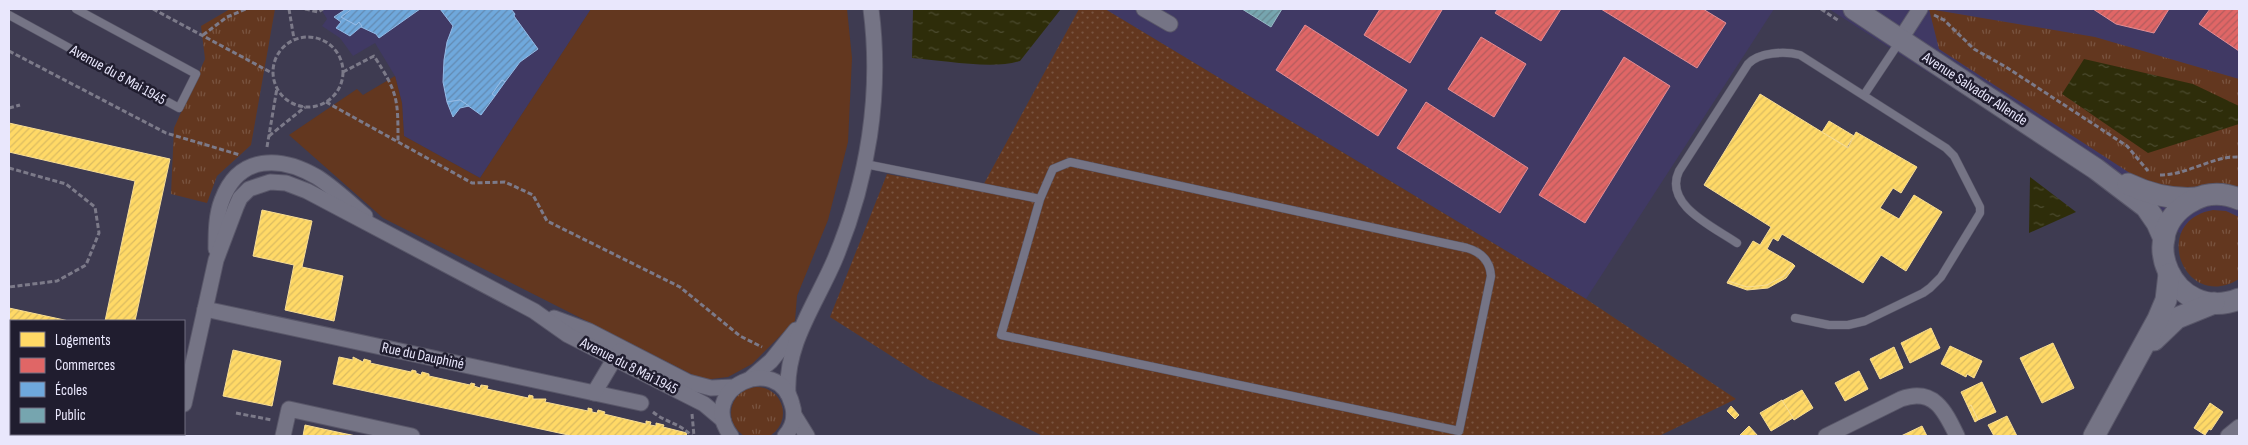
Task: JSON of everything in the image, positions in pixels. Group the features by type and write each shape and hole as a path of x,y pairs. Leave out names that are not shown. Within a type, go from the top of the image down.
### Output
{"street":[{"path":"785,436 792,425 794,415 788,394 787,375 792,351 847,229 865,164 871,127 875,77 871,9"},
{"path":"1144,9 1170,24"},
{"path":"1900,40 1925,11"},
{"name":"Avenue Salvador Allende","path":"1849,17 1900,40 2096,169 2146,208 2157,223 2164,239"},
{"name":"Avenue du 8 Mai 1945","path":"216,260 218,214 225,192 230,183 242,172 266,163 282,162 317,177 382,229"},
{"name":"Avenue Salvador Allende","path":"2096,169 2151,194 2180,199 2198,198 2215,194 2237,196"},
{"name":"Avenue du 8 Mai 1945","path":"216,260 240,198 249,189 262,183 279,182 296,186 382,229 534,311 568,334 688,382 711,388 734,387"},
{"path":"2198,198 2175,214 2168,226 2164,239 2164,257 2169,274 2180,288 2190,296 2214,303 2226,303 2239,299"},
{"path":"185,399 216,260"},
{"path":"2094,436 2164,306 2169,274"},
{"path":"2133,366 2159,334 2172,322 2183,315 2214,303"},
{"name":"Rue du Dauphiné","path":"205,309 641,403"},
{"path":"730,436 723,420 723,404 734,387 750,378 776,354 808,312"},
{"path":"594,393 618,353"},
{"name":"Avenue du 8 Mai 1945","path":"618,353 697,400 723,420"},
{"path":"750,378 772,380 788,394"},
{"path":"1826,436 1901,399 1913,396 1929,400 1941,406 1957,436"},
{"path":"285,430 289,409 412,436"},
{"path":"794,415 808,436"},
{"path":"2228,436 2239,427"}],"lane":[{"name":"Avenue du 8 Mai 1945","path":"9,15 179,108 196,74 76,9"},
{"path":"1864,96 1900,40"},
{"path":"1736,243 1682,204 1677,193 1676,181 1679,171 1752,60 1763,56 1794,53 1800,55 1951,152 1980,207 1979,217 1936,283 1923,293 1855,324 1829,325 1794,318"},
{"path":"1070,162 1479,252 1489,263 1491,276 1459,431 1001,335 1040,199 1053,169 1070,162"},
{"path":"865,164 1040,199"}],"path":[{"path":"153,9 272,73"},
{"path":"204,35 227,17 246,9"},
{"path":"289,9 294,39"},
{"path":"305,9 318,12 322,9"},
{"path":"1821,9 1849,17"},
{"path":"1925,11 1944,20 1974,49 2006,67 2127,146 2150,172"},
{"path":"311,37 328,42 336,50 342,60 344,72 341,84 335,94 326,102 316,106 305,107 294,104 284,98 276,88 272,73 278,53 294,39 311,37"},
{"name":"Avenue du 8 Mai 1945","path":"9,51 166,133 266,163"},
{"path":"344,72 374,56 392,84 398,104 398,142"},
{"path":"266,163 268,136 276,88"},
{"path":"326,102 472,183 505,182 533,194 546,221 643,267 680,287 740,336 776,354"},
{"path":"268,136 305,107"},
{"path":"2156,175 2186,171 2222,158 2239,157"},
{"path":"9,168 66,184 95,207 100,233 86,265 57,281 9,287"},
{"path":"641,403 659,417 682,426 692,436"},
{"path":"236,413 285,430"}],"shaded area":[{"path":"321,9 591,9 480,178 404,136 402,103 395,76 375,43 353,56 340,38 322,26 327,19"},
{"path":"1105,9 1774,9 1586,299"},
{"path":"1829,9 2239,9 2239,279 2213,254"}],"green space":[{"path":"230,9 275,9 251,145 217,176 207,203 171,194 174,128 205,59 201,26"},
{"path":"591,9 847,9 852,58 848,142 828,220 797,296 795,321 752,364 728,377 703,380 383,218 289,135 357,89 363,95 395,76 402,103 404,136 480,178"},
{"path":"1079,9 1105,9 1586,299 1736,399 1659,436 1043,436 929,380 830,317 887,174 980,191"},
{"path":"1929,9 2095,37 2239,79 2239,186 2163,192 2136,177 1939,49"},
{"path":"2213,210 2226,211 2239,217 2239,279 2219,286 2203,284 2190,275 2181,261 2179,246 2182,230 2193,218"},
{"path":"757,387 767,389 775,395 781,403 783,413 781,423 775,431 767,437 757,439 747,437 739,431 733,423 731,413 733,403 739,395 747,389"}],"water":[{"path":"913,9 1061,9 1020,61 1009,64 982,65 912,58"},
{"path":"2084,59 2193,84 2239,106 2239,124 2148,153 2062,94"},
{"path":"2030,177 2076,212 2029,233"}],"building: Logements":[{"path":"1760,94 1848,148 1856,132 1917,167 1901,193 1893,188 1880,208 1899,219 1914,195 1942,212 1906,271 1881,255 1863,283 1782,234 1778,241 1773,238 1767,249 1793,264 1784,276 1767,285 1754,288 1728,281 1753,241 1760,245 1771,227 1704,185"},
{"path":"1829,121 1854,136 1847,147 1822,132"},
{"path":"9,123 170,159 135,320 105,320 135,181 9,152"},
{"path":"262,210 312,221 302,267 343,276 334,321 285,310 294,265 253,256"},
{"path":"1793,264 1795,266 1786,278 1768,288 1747,290 1727,283 1728,281 1747,287 1767,285 1784,276"},
{"path":"9,308 64,320 10,320 9,338"},
{"path":"1931,328 1940,348 1910,363 1901,343"},
{"path":"2053,343 2074,388 2042,403 2020,358"},
{"path":"1950,346 1982,361 1974,378 1967,374 1966,377 1941,364"},
{"path":"1894,347 1903,368 1880,379 1870,359"},
{"path":"233,350 281,361 272,406 223,396"},
{"path":"339,357 353,360 353,357 363,362 364,359 371,361 370,363 411,372 412,370 416,371 416,373 421,375 422,372 429,374 429,376 470,385 471,383 475,384 474,386 480,388 481,385 488,386 487,389 528,398 529,395 533,396 533,399 546,399 545,402 588,411 588,408 592,409 592,412 597,413 598,410 605,412 604,414 646,424 646,421 651,422 650,425 656,426 656,423 664,425 663,427 687,433 686,436 573,436 333,384"},
{"path":"1859,371 1868,389 1845,401 1835,383"},
{"path":"1982,382 1996,412 1978,420 1971,405 1968,407 1961,392"},
{"path":"1802,390 1813,408 1794,420 1782,401"},
{"path":"1782,400 1793,418 1771,431 1760,413"},
{"path":"2210,403 2223,412 2211,430 2209,429 2205,435 2194,428"},
{"path":"1971,405 1978,420 1975,422 1968,407"},
{"path":"1731,406 1739,415 1735,419 1727,411"},
{"path":"2007,416 2017,436 1994,436 1988,425"},
{"path":"305,425 337,432 356,436 303,436"},
{"path":"1749,426 1758,436 1739,436"},
{"path":"1922,426 1927,436 1901,436"}],"building: Commerces":[{"path":"1380,9 1442,10 1410,63 1364,35"},
{"path":"1498,9 1561,9 1541,41 1495,13"},
{"path":"1601,9 1703,9 1726,23 1697,68"},
{"path":"2093,9 2169,9 2154,33 2116,24"},
{"path":"2210,9 2239,9 2239,51 2199,24"},
{"path":"1305,25 1407,90 1378,136 1276,70"},
{"path":"1481,37 1526,64 1494,117 1448,89"},
{"path":"1624,57 1670,86 1585,223 1539,195"},
{"path":"1426,102 1528,168 1500,213 1397,148"}],"building: Écoles":[{"path":"346,9 352,9 341,17 356,25 359,22 362,26 350,36 336,28 341,22 334,17"},
{"path":"352,9 420,9 379,38 376,34 361,27 359,22 356,25 341,17"},
{"path":"440,9 511,9 538,49 520,62 505,82 502,80 492,94 495,96 481,115 460,100 447,102 443,82 444,60 447,42 453,26"},
{"path":"502,80 505,82 495,96 492,94"},
{"path":"460,100 469,106 460,108 453,117 447,102"}],"building: Public":[{"path":"1242,9 1282,9 1271,27"}]}
